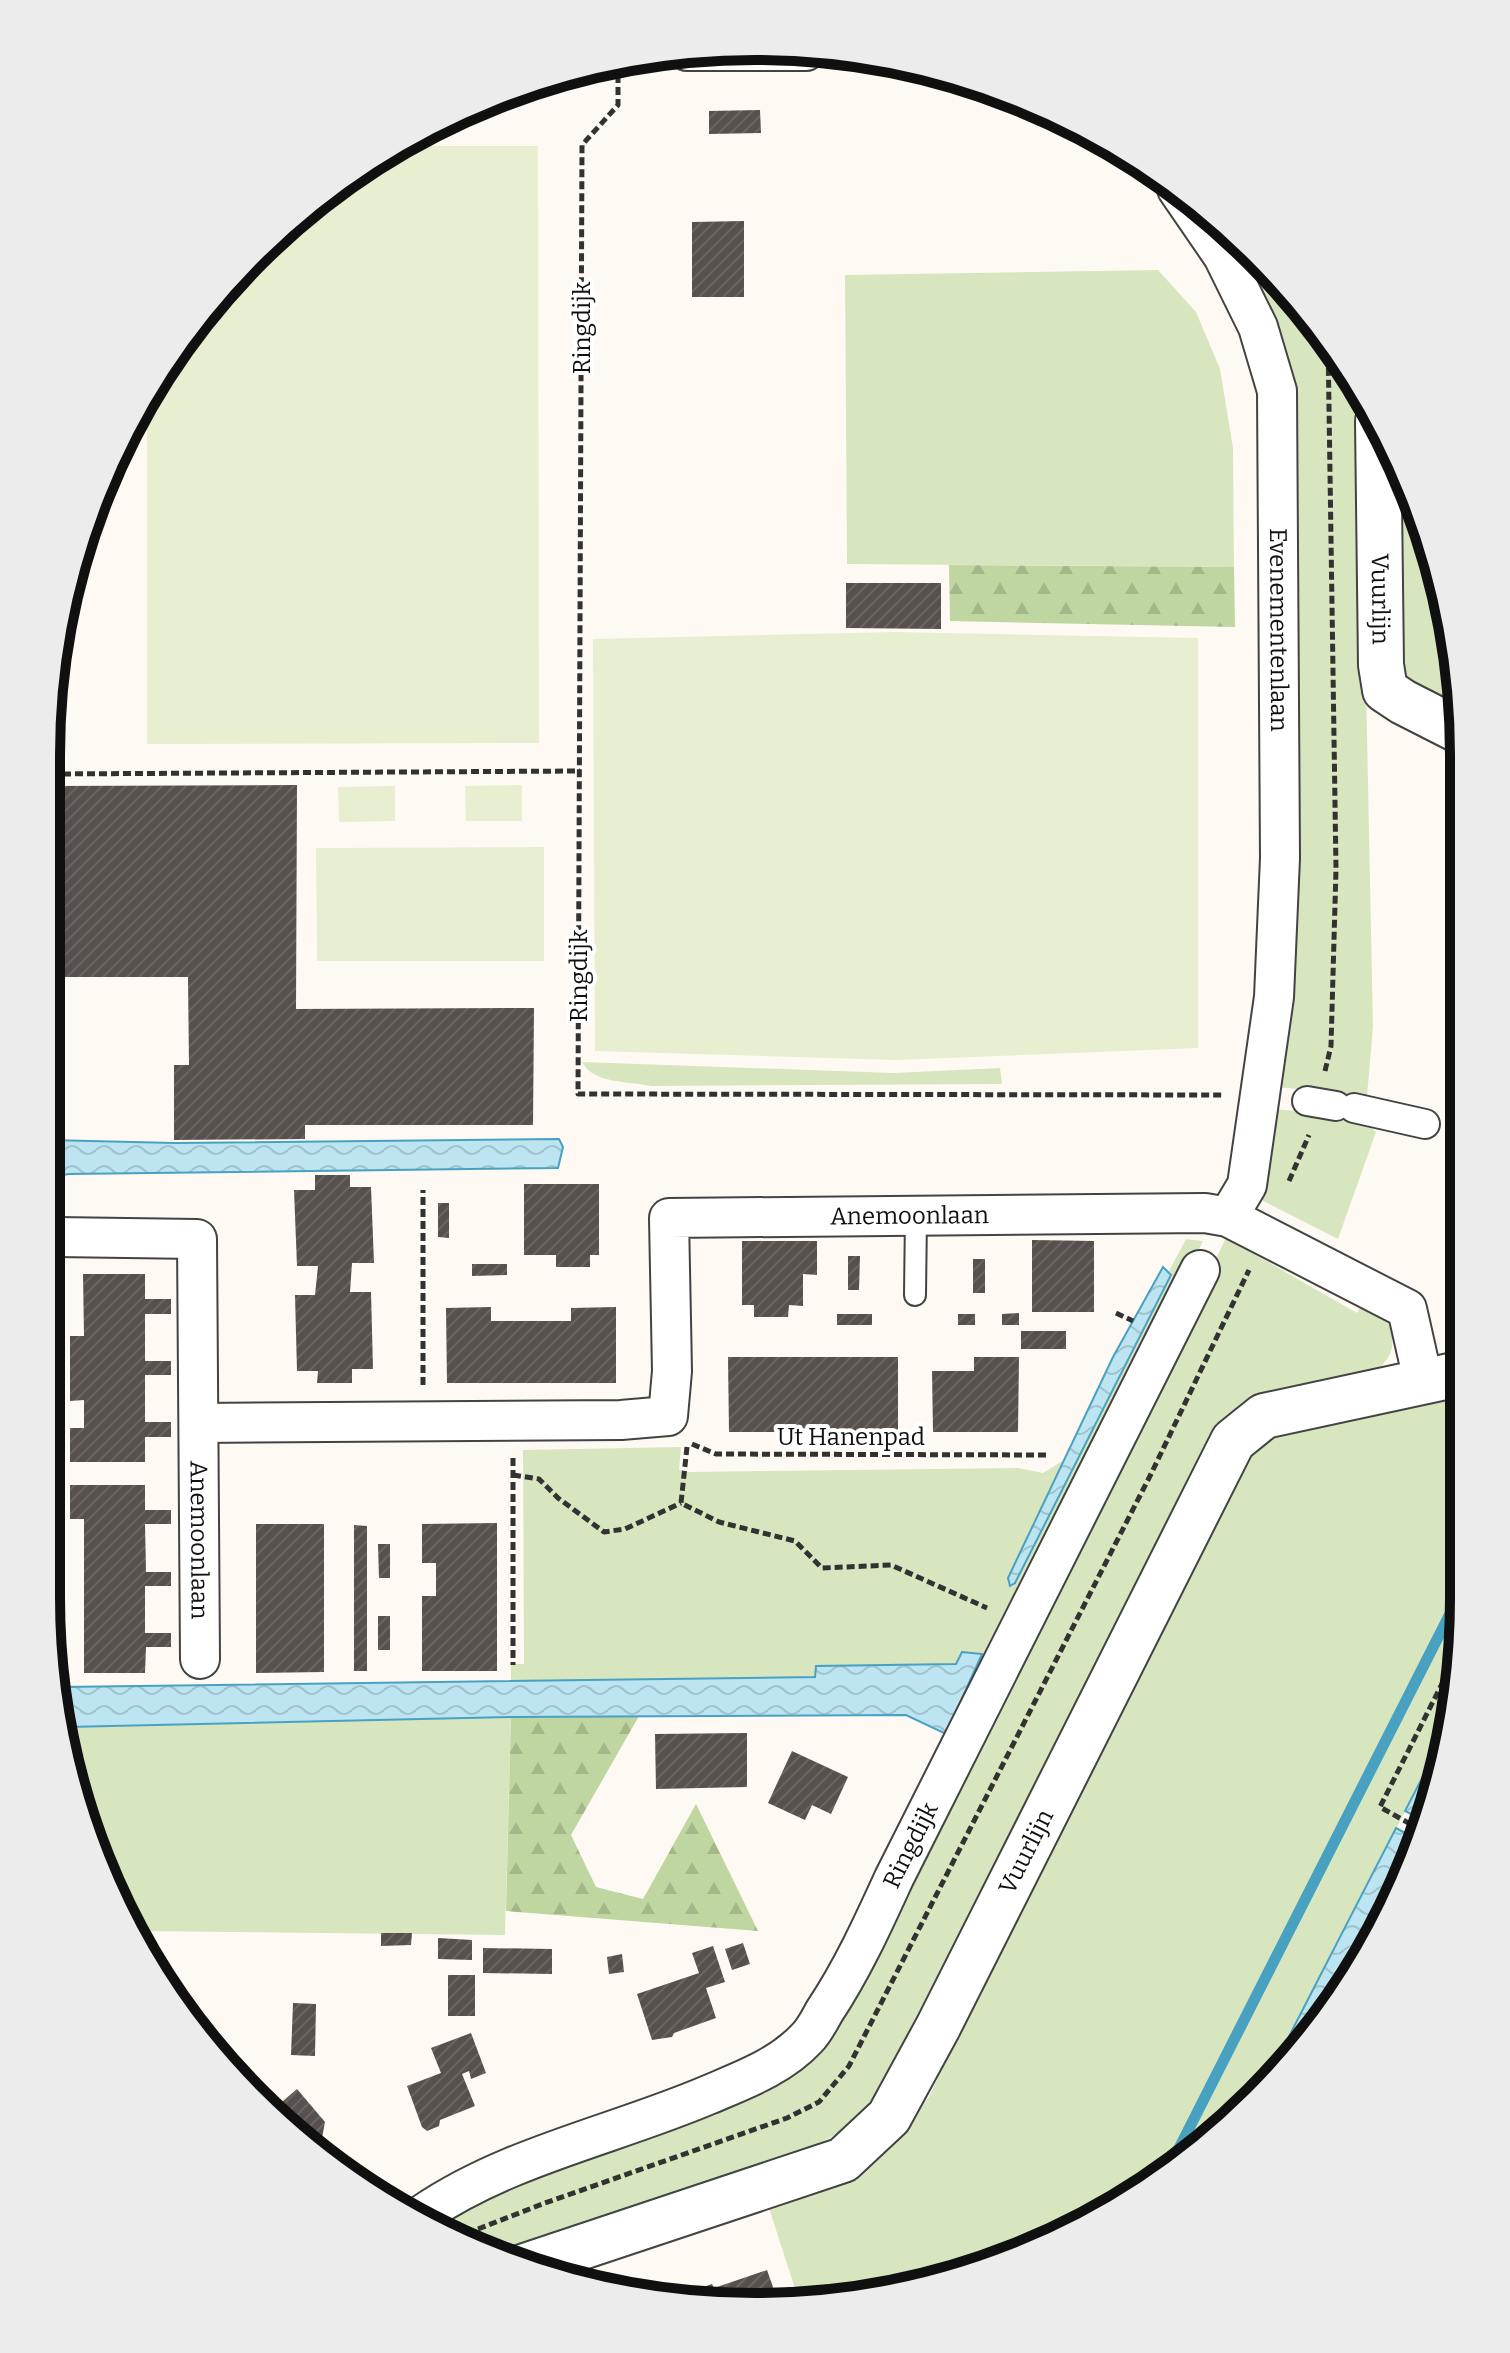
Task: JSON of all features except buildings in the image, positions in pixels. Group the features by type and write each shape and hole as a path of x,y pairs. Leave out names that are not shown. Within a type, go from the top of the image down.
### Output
{"street":[{"name":"Evenementenlaan","path":"1199,221 1223,256 1258,327 1277,391 1280,858 1274,997 1259,1095"},
{"name":"Vuurlijn","path":"1378,449 1381,665 1385,690 1449,726"},
{"path":"1228,1217 1247,1185 1259,1095"},
{"path":"1307,1101 1425,1124"},
{"name":"Anemoonlaan","path":"199,1423 621,1420 668,1416 672,1371 669,1218 1205,1213 1228,1217 1407,1309 1441,1377"},
{"name":"Anemoonlaan","path":"60,1237 197,1239 200,1659"},
{"name":"Ringdijk","path":"428,2211 453,2194 531,2160 666,2113 768,2069 808,2037 837,1993 873,1924 1200,1270"},
{"name":"Vuurlijn","path":"544,2260 843,2160 889,2117 938,2027 1233,1441 1264,1416 1441,1377"}],"lane":[{"path":"915,1295 916,1216"}],"path":[{"name":"Ringdijk","path":"618,73 618,105 582,145 578,1094 1259,1095"},
{"path":"60,774 580,771"},
{"path":"423,1190 423,1421"},
{"path":"513,1420 513,1665"},
{"name":"Ut Hanenpad","path":"681,1503 688,1442 716,1454 1049,1455"},
{"path":"513,1475 539,1479 558,1498 604,1532 625,1529 681,1503 719,1522 795,1541 822,1568 891,1565 1022,1624"},
{"path":"1412,1825 1380,1807 1445,1677"}],"green space":[{"path":"421,146 538,146 539,743 147,744 147,419 177,369 232,297 264,264 297,232 369,177"},
{"path":"1229,247 1278,297 1306,332 1360,415 1373,1027 1367,1096 1277,1087 1296,496"},
{"path":"1158,270 1196,312 1220,369 1233,448 1234,567 847,564 845,275"},
{"path":"1394,483 1413,532 1437,619 1448,702 1406,683 1396,660"},
{"path":"949,565 1234,567 1235,627 950,621"},
{"path":"896,632 1198,638 1198,1048 895,1060 595,1051 593,639"},
{"path":"522,785 522,821 466,821 465,786"},
{"path":"395,786 395,821 339,822 338,787"},
{"path":"544,847 544,961 317,961 316,848"},
{"path":"582,1062 894,1073 1000,1068 1002,1084 651,1086 603,1078 587,1069"},
{"path":"1273,1109 1357,1116 1376,1132 1338,1239 1263,1201 1266,1125"},
{"path":"1226,1238 1357,1313 1360,1308 1389,1323 1392,1344 1389,1355 1376,1372 1267,1399 879,2096 842,2131 798,2155 518,2251 441,2217 746,2091 884,1929"},
{"path":"1186,1239 1203,1241 946,1734 982,1654 962,1653 956,1664 817,1666 816,1677 511,1682 511,1664 524,1664 523,1450 681,1447 679,1470 690,1472 1018,1468 1043,1473 1064,1460 1008,1578 1012,1587 1171,1276 1168,1273"},
{"path":"1450,1390 1449,1643 1437,1734 1430,1764 1281,2053 1213,2121 1178,2149 1141,2176 1062,2221 1021,2240 935,2269 891,2280 796,2292 768,2205 885,2149 929,2097 1121,1687 1255,1440"},
{"path":"639,1716 571,1835 596,1887 643,1899 696,1804 758,1931 506,1911 511,1717"},
{"path":"511,1717 505,1935 145,1931 113,1864 97,1821 72,1727"}],"water":[{"path":"559,1139 563,1147 558,1168 60,1175 60,1140 174,1143"},
{"path":"1163,1267 1171,1275 1015,1583 1010,1586 1008,1578 1113,1357"},
{"path":"962,1652 982,1654 946,1734 906,1715 511,1717 72,1727 66,1687 815,1677 816,1666 956,1664"},
{"path":"1430,1763 1415,1816 1405,1811"},
{"path":"1396,1828 1408,1835 1357,1946 1333,1984 1281,2053"}],"waterway":[{"path":"1179,2148 1450,1615"}]}
